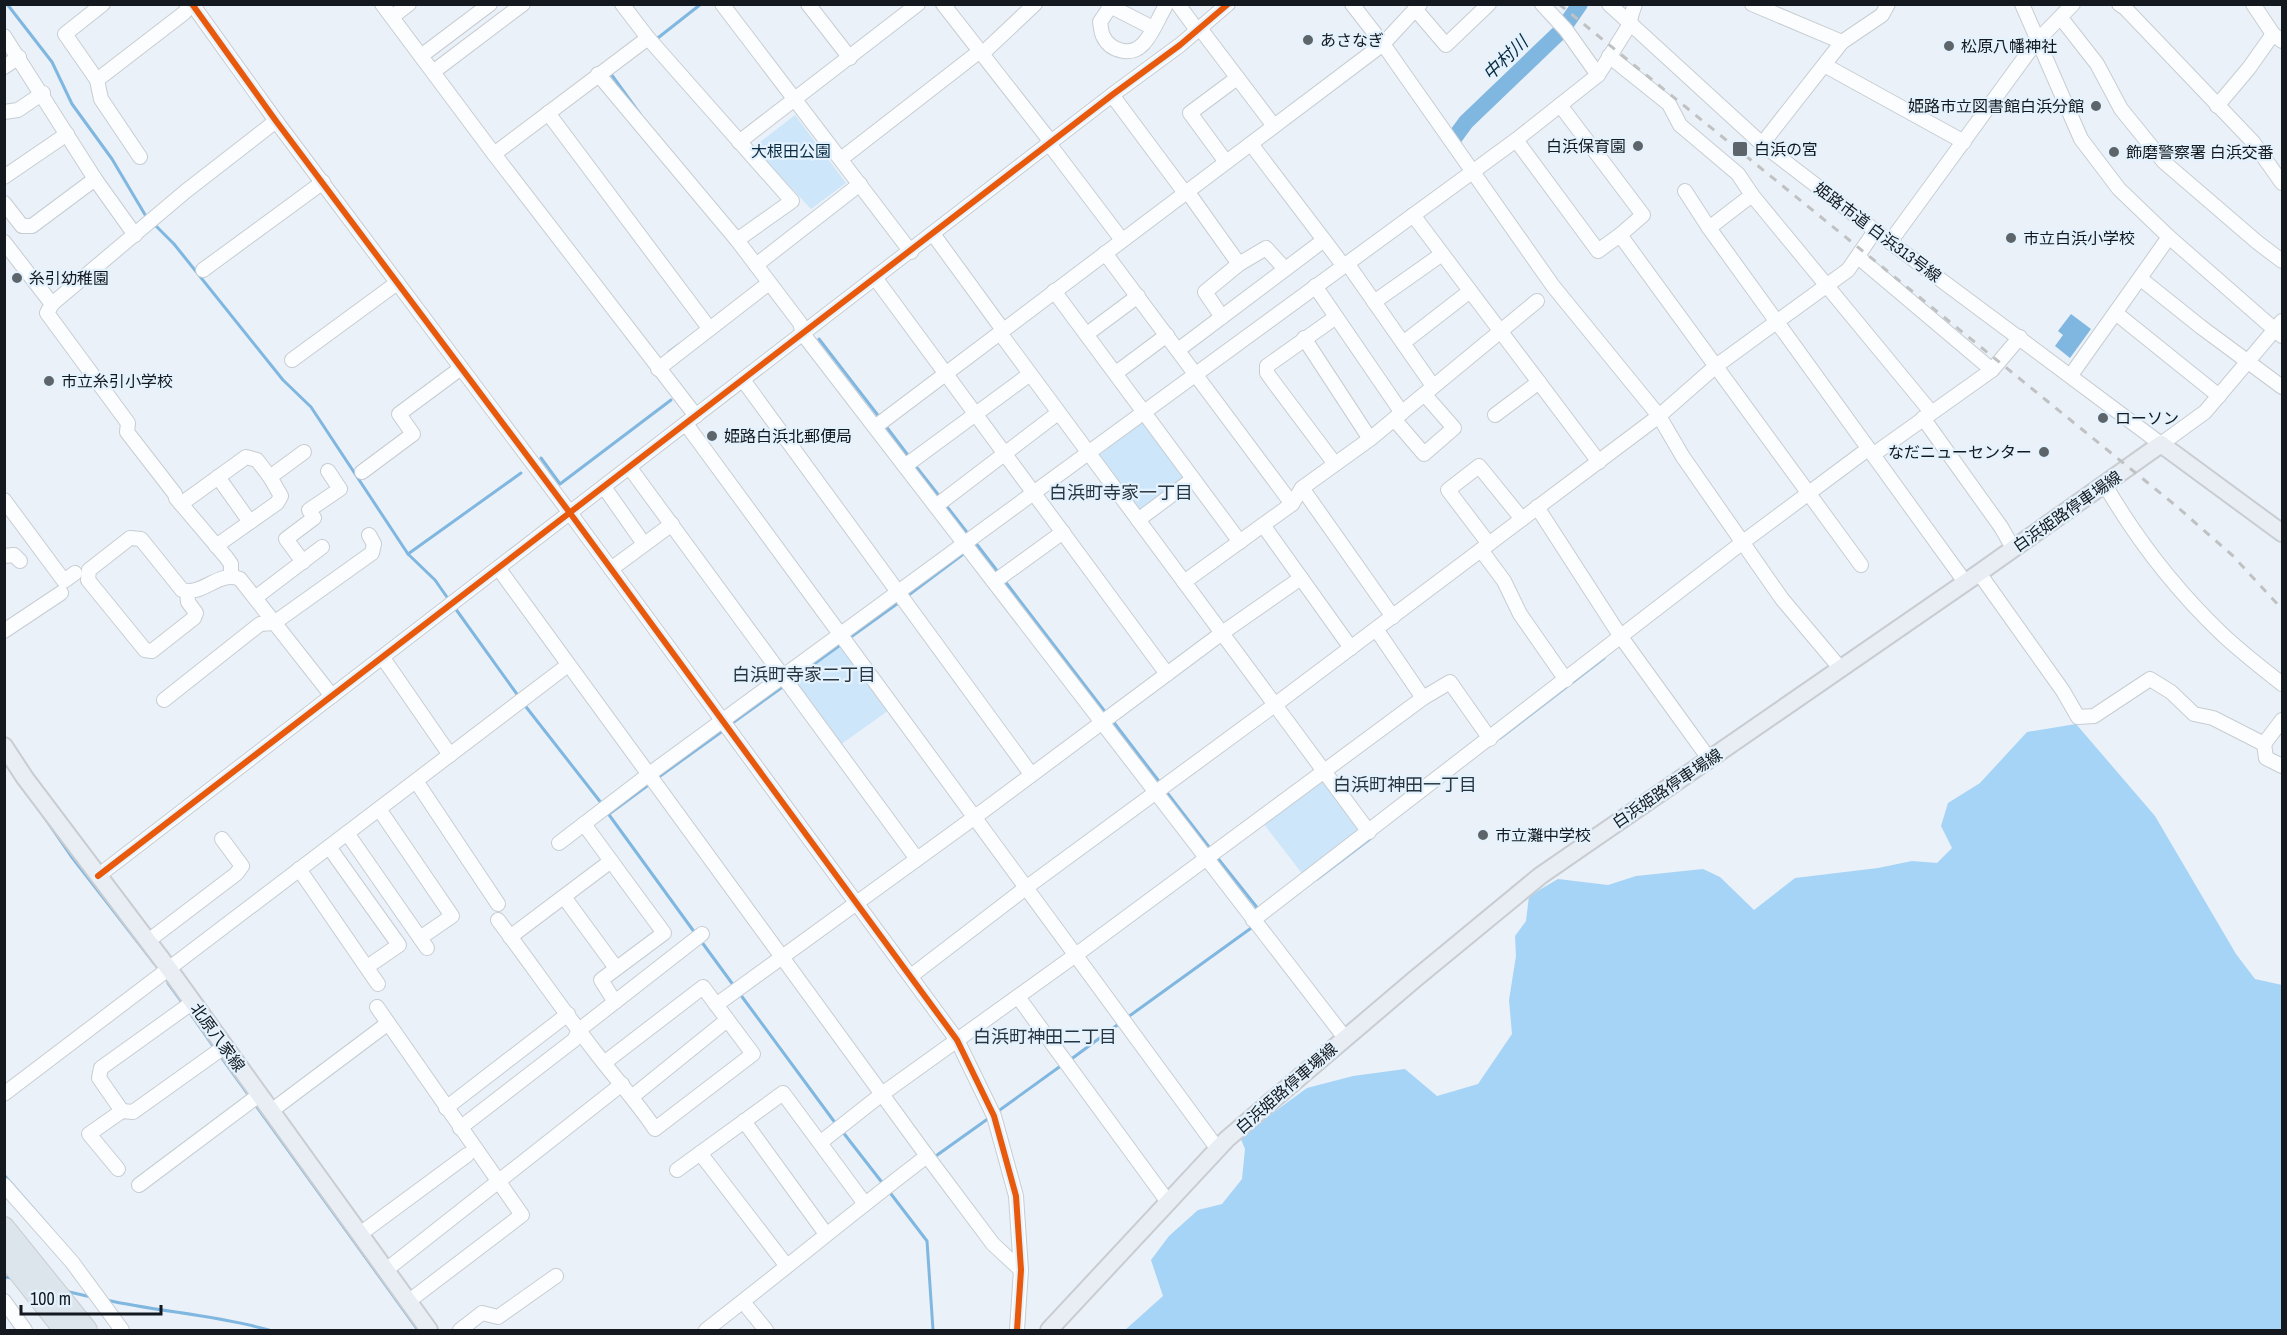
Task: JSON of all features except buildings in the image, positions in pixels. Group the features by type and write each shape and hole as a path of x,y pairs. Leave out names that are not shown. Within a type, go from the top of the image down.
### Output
{"highway":[{"path":"4,1227 10,1252 66,1323 87,1330"}],"main road":[{"name":"白浜姫路停車場線","path":"1049,1330 1217,1148 1540,876 1710,760 2161,444"},
{"path":"2161,444 2283,533"},
{"name":"北原八家線","path":"4,746 25,778 169,969 187,1006 219,1051 254,1099 272,1111 429,1330"}],"street":[{"path":"104,4 65,34 97,80 101,99 140,157"},
{"path":"97,80 184,13 191,4 911,975 957,1040 994,1116 1016,1196 1022,1270 1017,1330"},
{"path":"382,4 658,369 691,420 842,635 1217,1148"},
{"path":"392,18 409,4"},
{"path":"421,56 490,4"},
{"path":"433,72 523,4"},
{"path":"622,4 648,38 792,201 737,240"},
{"path":"722,4 911,252"},
{"path":"808,4 850,58"},
{"path":"739,142 918,4"},
{"path":"943,4 1047,137 1050,145 1122,240"},
{"path":"841,159 982,52 1035,4"},
{"path":"98,876 1180,45 1228,4"},
{"path":"1352,4 1383,44 1553,286 1659,416 1683,457 1782,599 1840,668"},
{"path":"880,423 1383,44 1418,7 1446,45 1489,4"},
{"path":"1542,4 1566,30 1598,75"},
{"name":"姫路市道 白浜313号線","path":"1609,4 1762,144 2161,444"},
{"path":"559,843 842,635 902,598 977,535 1516,140 1598,75 1630,24 1635,4"},
{"path":"1752,4 1781,10 1842,42"},
{"path":"1762,144 1826,66 1842,42 1882,15 1888,4"},
{"path":"2022,4 2036,42 2081,139 2120,189 2169,237 2280,329 2205,412 2161,444"},
{"path":"1890,242 2036,42 2073,4"},
{"path":"2119,4 2253,142 2283,183"},
{"path":"2217,106 2278,38 2253,4"},
{"path":"1153,28 1111,5 1100,22 1103,36 1110,46 1119,50 1131,51 1142,45 1172,6 1198,29 1274,126"},
{"path":"2061,18 2097,64 2121,109 2164,162 2257,242 2283,261"},
{"path":"4,36 43,93 95,179 135,235"},
{"path":"494,154 648,38"},
{"path":"1142,45 1159,61"},
{"path":"1609,56 1669,104 1680,125 1738,174 1752,195 1827,286 1927,415 2013,548"},
{"path":"4,68 20,57"},
{"path":"1826,66 1964,142"},
{"path":"598,74 737,240 800,323 803,334 880,423 905,466 1156,793 1211,854 1345,1038"},
{"path":"1226,162 1190,113 1237,78"},
{"path":"4,112 18,110 43,93"},
{"path":"1112,95 1239,264"},
{"path":"1516,140 1598,251 1620,235 1643,215 1560,105"},
{"path":"548,113 709,328"},
{"path":"231,576 231,564 127,432 128,423 47,313 66,289 276,121"},
{"path":"4,177 67,134"},
{"path":"1251,144 1374,302 1403,343 1454,429 1424,454 1315,286"},
{"path":"4,203 22,226 32,226 95,179"},
{"path":"203,270 323,182"},
{"path":"756,266 860,184"},
{"path":"1685,191 1709,228 1871,451 2063,691 2078,717 2094,716 2150,679 2171,692 2194,714 2213,718 2264,744"},
{"path":"1709,228 1752,195"},
{"path":"1413,215 1599,462"},
{"path":"911,975 1659,416 1716,366 1848,270 1875,231"},
{"path":"933,234 1058,413 1369,832"},
{"path":"1620,235 1861,565"},
{"path":"2072,375 2169,237"},
{"path":"1178,350 1324,240"},
{"path":"4,242 52,304"},
{"path":"1222,317 1205,292 1239,264 1266,248 1285,269"},
{"path":"1105,253 1292,504"},
{"path":"1374,302 1442,254"},
{"path":"1858,257 1992,370"},
{"path":"876,279 1167,674"},
{"path":"2141,279 2201,327 2283,387"},
{"path":"292,360 397,283"},
{"path":"658,369 769,283"},
{"path":"1054,291 1240,542"},
{"path":"1403,343 1470,291"},
{"path":"1087,334 1138,296"},
{"path":"1184,582 1292,504 1302,489 1370,439 1537,300"},
{"path":"2117,314 2219,396"},
{"path":"1335,464 1268,373 1267,366 1336,317"},
{"path":"1116,373 1167,335"},
{"path":"1259,919 1566,680 1623,640 1743,542 1808,493 1992,370 2020,337"},
{"path":"1304,338 1370,439"},
{"path":"362,472 413,434 399,414 461,368"},
{"path":"905,466 1030,374"},
{"path":"743,380 1031,774"},
{"path":"1495,415 1539,382"},
{"path":"936,506 1058,413"},
{"path":"270,477 304,452"},
{"path":"182,504 246,458 257,460 281,496 277,503 216,546"},
{"path":"1522,519 1479,466 1448,490 1485,547 1520,614 1566,680"},
{"path":"630,468 917,859"},
{"path":"303,562 286,539 314,518 309,510 340,489 328,471"},
{"path":"218,477 250,522"},
{"path":"1138,520 1193,478"},
{"path":"2105,485 2159,567 2222,635 2283,684"},
{"path":"604,487 644,543"},
{"path":"1302,489 1393,617"},
{"path":"4,500 64,581 75,573"},
{"path":"1537,507 1623,640 1710,760"},
{"path":"611,569 672,524"},
{"path":"1263,525 1351,648"},
{"path":"994,582 1063,532"},
{"path":"164,700 260,624 274,623 372,553 374,544 369,535"},
{"path":"187,591 188,602 196,613 194,618 152,651 145,650 88,580 89,570 130,538 136,538 141,539 182,590 196,591 223,577 231,576 240,579 332,696"},
{"path":"255,598 322,547"},
{"path":"4,556 14,555 20,561"},
{"path":"499,569 927,1156 993,1244 1022,1270"},
{"path":"716,1005 975,817 1222,633 1301,578"},
{"path":"4,631 61,593"},
{"path":"1376,629 1423,698"},
{"path":"382,658 450,754"},
{"path":"4,1094 568,665"},
{"path":"821,1142 882,1094 1077,954 1423,698 1450,682 1490,739"},
{"path":"2283,720 2264,744 2266,758 2283,766"},
{"path":"416,781 498,904"},
{"path":"347,833 423,943 452,916 379,809"},
{"path":"584,824 664,933 601,980 615,1002"},
{"path":"148,941 236,874 242,866 222,839"},
{"path":"329,847 399,945 367,967"},
{"path":"510,937 611,861"},
{"path":"299,869 378,984"},
{"path":"564,897 616,968"},
{"path":"498,920 579,1030 604,1063 633,1096 656,1129 753,1053 702,987 604,1063"},
{"path":"460,1128 574,1040 579,1030 702,934"},
{"path":"1018,997 1168,1202"},
{"path":"122,1111 99,1078 101,1068 187,1006"},
{"path":"377,1007 522,1215 409,1301"},
{"path":"446,1108 568,1014"},
{"path":"633,1096 727,1020"},
{"path":"272,1111 387,1023"},
{"path":"118,1169 89,1134 122,1111 134,1112 219,1051"},
{"path":"386,1270 622,1084"},
{"path":"677,1170 783,1093 865,1204"},
{"path":"139,1185 254,1099"},
{"path":"744,1121 826,1234"},
{"path":"700,1153 786,1265"},
{"path":"360,1234 467,1155"},
{"path":"706,1330 927,1156"},
{"path":"4,1185 72,1262 122,1330"},
{"path":"460,1330 482,1313 498,1317 556,1276"},
{"path":"4,1301 25,1330"},
{"path":"748,1308 759,1328"}],"green space":[{"name":"大根田公園","path":"795,115 846,183 811,209 755,146"},
{"path":"1142,422 1146,423 1186,479 1140,515 1098,456"},
{"path":"841,646 889,710 840,745 793,682"},
{"path":"1319,782 1324,782 1359,830 1304,876 1263,823"}],"shaded area":[{"path":"2071,314 2091,329 2070,358 2055,346 2063,335 2058,331"},
{"path":"2076,724 2155,816 2236,954 2255,979 2282,985 2282,1330 1125,1330 1163,1296 1151,1260 1169,1236 1198,1210 1222,1204 1242,1179 1245,1149 1240,1137 1307,1088 1353,1076 1405,1069 1437,1096 1478,1084 1512,1034 1509,1000 1516,956 1515,936 1526,921 1529,896 1558,879 1608,885 1636,876 1703,869 1720,877 1754,910 1795,878 1878,868 1912,861 1937,863 1952,848 1941,826 1948,803 1980,783 2027,732"}],"waterway":[{"path":"7,4 52,62 72,104 112,159 147,218"},
{"path":"654,41 701,4"},
{"name":"中村川","path":"1455,137 1466,122 1562,30 1580,4"},
{"path":"611,74 640,114"},
{"path":"154,224 174,244 283,380 311,407 408,554 435,580 449,600"},
{"path":"819,339 880,418"},
{"path":"669,352 680,344"},
{"path":"541,458 560,484 671,400"},
{"path":"885,425 910,458"},
{"path":"914,464 940,497"},
{"path":"408,554 521,473"},
{"path":"945,504 969,535"},
{"path":"975,542 998,572"},
{"path":"906,597 966,552"},
{"path":"1004,580 1106,713"},
{"path":"848,639 901,601"},
{"path":"455,608 519,697"},
{"path":"792,680 843,643"},
{"path":"1500,738 1604,658"},
{"path":"731,724 784,686"},
{"path":"523,703 602,804"},
{"path":"1112,720 1161,784"},
{"path":"656,779 724,730"},
{"path":"609,814 651,783"},
{"path":"1165,790 1212,851"},
{"path":"38,808 71,856 154,963"},
{"path":"607,812 695,933"},
{"path":"1317,879 1371,838"},
{"path":"1216,856 1259,910"},
{"path":"1128,1017 1254,926"},
{"path":"701,941 734,986"},
{"path":"168,983 184,1005"},
{"path":"740,994 836,1124"},
{"path":"188,1010 215,1049"},
{"path":"1070,1060 1120,1023"},
{"path":"219,1054 250,1097"},
{"path":"997,1112 1062,1065"},
{"path":"254,1103 418,1330"},
{"path":"933,1158 989,1118"},
{"path":"842,1131 884,1185"},
{"path":"4,1175 52,1230"},
{"path":"888,1190 927,1241 933,1330"},
{"path":"4,1277 12,1278"},
{"path":"65,1291 91,1297"},
{"path":"106,1300 269,1330"}],"railway":[{"path":"1559,4 2175,505 2232,555 2282,609"}],"cycle path":[{"path":"192,4 276,121 570,513 957,1040 994,1116 1016,1196 1021,1270 1017,1330"},
{"path":"98,876 1180,45 1228,4"}],"place":[{"name":"あさなぎ","path":"1308,40"},
{"name":"松原八幡神社","path":"1949,46"},
{"name":"姫路市立図書館白浜分館","path":"2096,106"},
{"name":"白浜保育園","path":"1638,146"},
{"name":"白浜の宮","path":"1740,149"},
{"name":"飾磨警察署 白浜交番","path":"2114,152"},
{"name":"市立白浜小学校","path":"2011,238"},
{"name":"糸引幼稚園","path":"17,278"},
{"name":"市立糸引小学校","path":"49,381"},
{"name":"ローソン","path":"2103,418"},
{"name":"姫路白浜北郵便局","path":"712,436"},
{"name":"なだニューセンター","path":"2044,452"},
{"name":"市立灘中学校","path":"1483,835"}],"district":[{"name":"白浜町寺家一丁目","path":"1121,492"},
{"name":"白浜町寺家二丁目","path":"804,674"},
{"name":"白浜町神田一丁目","path":"1405,784"},
{"name":"白浜町神田二丁目","path":"1045,1036"}]}
